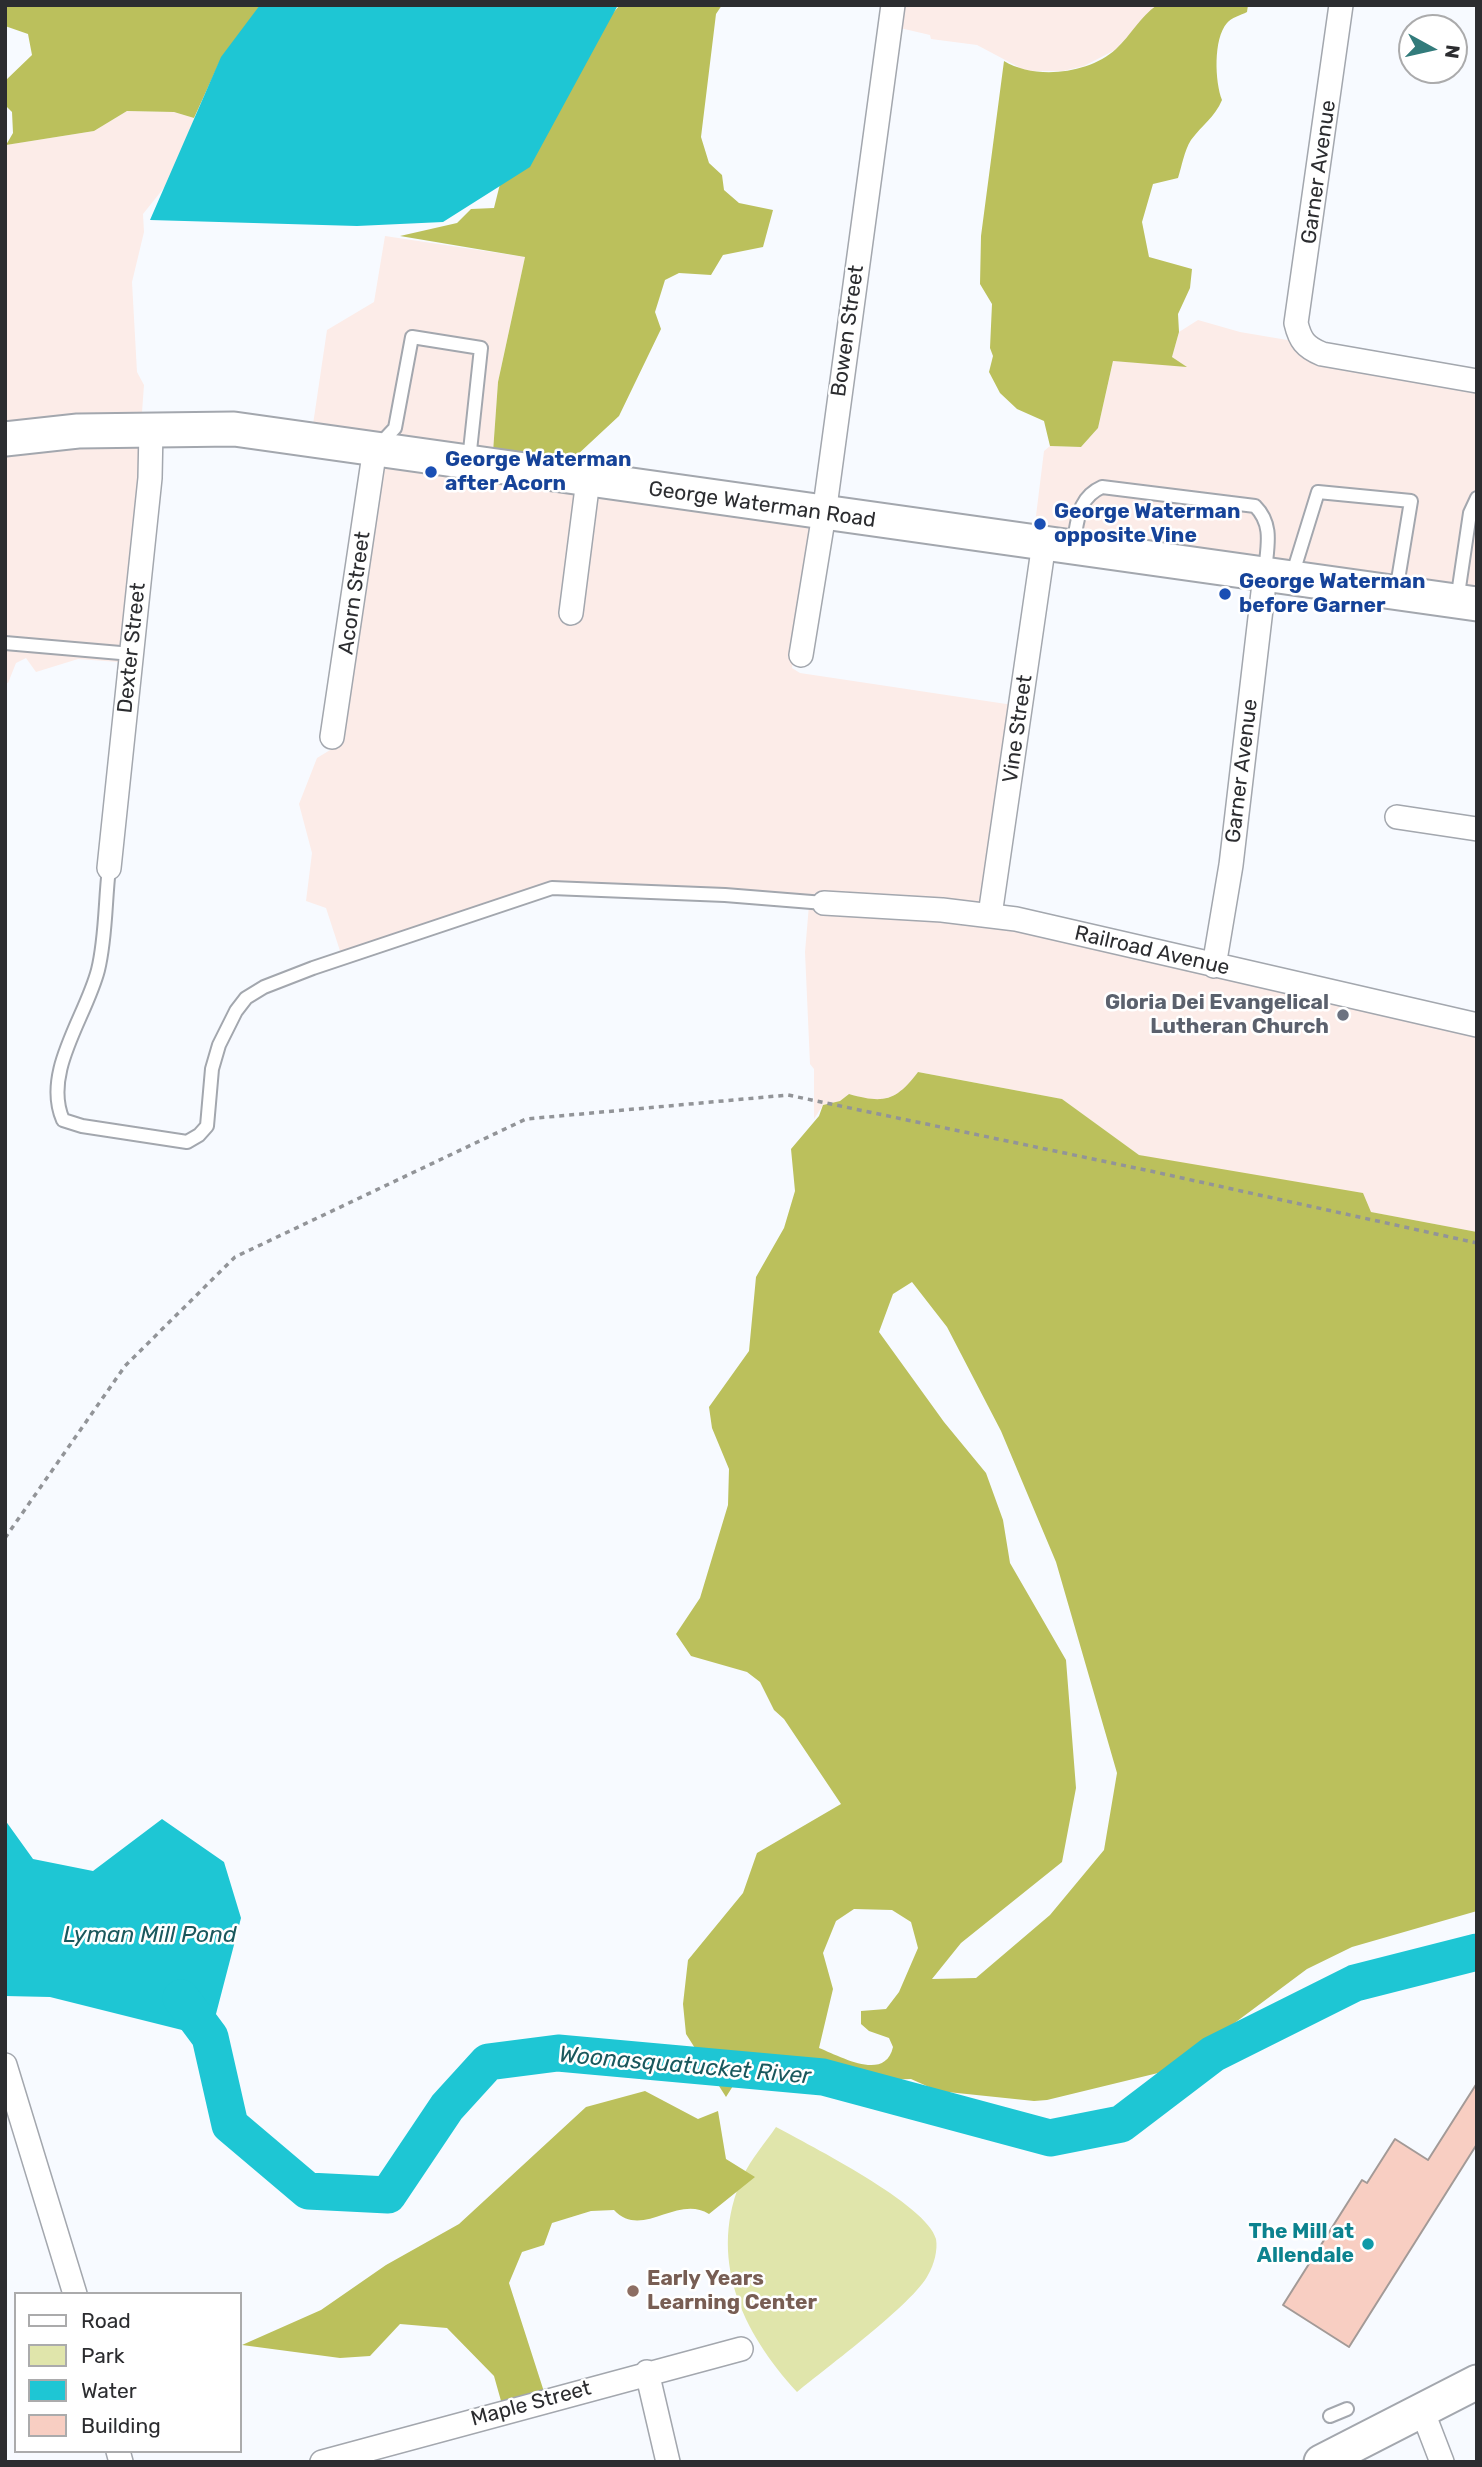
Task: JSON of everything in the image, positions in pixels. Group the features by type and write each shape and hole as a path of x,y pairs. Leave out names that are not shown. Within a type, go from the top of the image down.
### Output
{"main road":[{"name":"George Waterman Road","path":"5,439 78,431 234,429 1467,603"},
{"path":"1321,2462 1477,2382"}],"street":[{"name":"Bowen Street","path":"800,656 824,514 893,5"},
{"name":"Garner Avenue","path":"1341,5 1296,323 1299,337 1308,349 1322,354 1477,382"},
{"name":"Dexter Street","path":"109,868 150,478 151,429"},
{"name":"Acorn Street","path":"332,737 375,449"},
{"path":"571,613 588,480"},
{"name":"Vine Street","path":"989,915 1058,545"},
{"name":"Garner Avenue","path":"1214,966 1278,577"},
{"path":"1397,817 1477,829"},
{"name":"Railroad Avenue","path":"824,903 989,915 1477,1025"},
{"path":"5,2065 74,2292"},
{"name":"Maple Street","path":"322,2462 647,2372 741,2349"},
{"path":"647,2372 668,2462"},
{"path":"1422,2410 1442,2462"}],"lane":[{"path":"375,449 395,428 412,337 481,348 469,463"},
{"path":"1058,545 1090,492 1102,487 1255,506 1264,515 1269,530 1278,577"},
{"path":"1278,577 1318,492 1411,501 1395,592"},
{"path":"1467,603 1470,513 1477,498"},
{"path":"5,643 132,654"},
{"path":"109,868 98,970 60,1075 56,1104 63,1120 82,1126 187,1142 207,1126 212,1069 219,1045 236,1010 246,998 264,987 313,968 552,888 688,893 824,903"},
{"path":"1330,2416 1347,2409"}],"path":[{"path":"5,1538 125,1366 235,1257 526,1119 788,1095 1156,1172 1477,1244"}],"shaded area":[{"path":"887,5 1157,5 1115,50 1084,66 1063,71 1026,71 977,45 931,39 930,35 883,24"},
{"path":"127,111 174,112 194,118 175,174 143,214 144,232 132,282 137,372 144,385 141,426 148,432 121,660 78,659 36,672 26,658 16,663 8,683 5,682 5,145 94,131"},
{"path":"385,236 525,257 498,382 492,466 816,521 792,668 800,673 1013,705 984,911 1477,1028 1477,1232 1370,1212 1139,1155 1062,1099 918,1072 902,1094 874,1101 849,1094 840,1101 823,1105 814,1119 814,1069 810,1064 805,952 809,905 552,889 342,957 326,908 306,901 312,853 299,804 317,758 335,747 377,457 311,438 327,330 374,302"},
{"path":"1198,320 1240,332 1305,343 1477,382 1477,603 1033,540 1044,451 1050,446 1081,447 1098,428 1113,361 1185,366 1172,357 1179,332"}],"green space":[{"path":"5,5 269,5 219,63 194,118 174,112 127,111 94,131 6,145 13,133 12,112 5,105 5,81 32,55 28,34 5,26"},
{"path":"620,5 722,5 716,14 701,137 709,163 722,175 724,190 739,203 773,210 763,247 723,255 711,275 679,273 665,280 655,312 661,329 619,416 576,456 562,475 492,466 498,382 525,257 400,236 457,223 471,209 494,208 504,168 590,39"},
{"path":"1157,5 1248,5 1247,12 1227,23 1219,39 1217,72 1222,100 1191,140 1178,178 1153,184 1142,222 1149,257 1192,269 1190,288 1178,314 1179,332 1172,357 1187,367 1113,361 1098,428 1081,447 1050,446 1044,421 1017,409 1000,393 989,372 993,356 990,348 992,304 980,284 981,236 1004,61 1031,71 1046,72 1062,72 1091,64 1116,49"},
{"path":"918,1072 1062,1099 1139,1155 1363,1193 1371,1212 1477,1232 1477,1911 1352,1947 1307,1969 1197,2051 1158,2073 1034,2101 938,2091 911,2079 883,2080 802,2059 738,2078 726,2097 686,2034 683,2004 688,1960 743,1893 757,1853 841,1804 784,1719 774,1710 760,1682 747,1672 691,1656 676,1634 700,1598 728,1505 729,1469 712,1428 709,1407 749,1351 756,1277 784,1228 795,1191 791,1149 819,1116 823,1105 840,1101 849,1094 871,1099 888,1098 910,1082","holes":["912,1282 947,1327 1001,1431 1056,1562 1117,1773 1104,1850 1050,1915 976,1978 932,1979 961,1943 1062,1862 1076,1788 1066,1660 1010,1563 1003,1520 986,1473 944,1422 879,1332 893,1294","854,1909 892,1910 911,1922 918,1948 899,1992 886,2009 861,2011 861,2024 869,2031 889,2038 893,2047 888,2057 881,2063 872,2065 850,2061 819,2048 833,1989 823,1953 836,1921"]},
{"path":"645,2091 698,2119 718,2111 726,2159 755,2177 709,2214 697,2209 685,2209 636,2220 625,2218 614,2210 591,2211 552,2223 544,2245 522,2252 509,2283 546,2398 503,2408 494,2376 447,2328 400,2324 370,2356 340,2358 242,2345 321,2310 386,2265 459,2224 586,2107"},
{"path":"776,2127 891,2193 928,2225 936,2239 932,2267 920,2287 888,2318 797,2392 777,2369 746,2319 729,2264 728,2235 732,2206 746,2170"}],"water":[{"path":"260,5 618,5 530,167 443,222 357,226 150,220 221,57"},
{"name":"Lyman Mill Pond","path":"162,1819 224,1862 241,1918 210,2037 50,1997 5,1996 5,1820 33,1859 93,1871"}],"building":[{"name":"The Mill at Allendale","path":"1477,2083 1477,2144 1349,2347 1283,2305 1362,2180 1367,2183 1395,2139 1428,2160"}],"waterway":[{"name":"Woonasquatucket River","path":"181,1998 210,2037 230,2125 308,2191 388,2195 447,2107 488,2062 558,2053 823,2077 1050,2138 1121,2124 1213,2054 1355,1983 1477,1952"}],"place":[{"name":"George Waterman after Acorn","path":"431,472"},
{"name":"George Waterman opposite Vine","path":"1040,524"},
{"name":"George Waterman before Garner","path":"1225,594"},
{"name":"Gloria Dei Evangelical Lutheran Church","path":"1343,1015"},
{"name":"The Mill at Allendale","path":"1368,2244"},
{"name":"Early Years Learning Center","path":"633,2291"}]}
